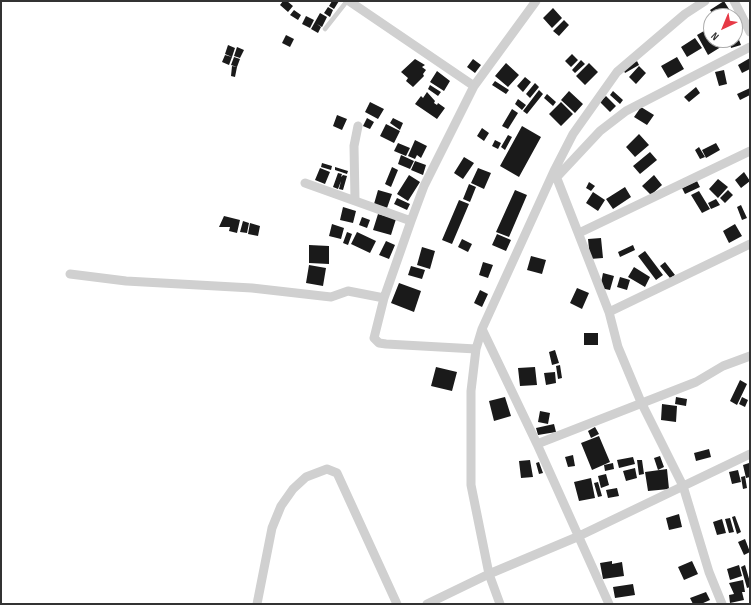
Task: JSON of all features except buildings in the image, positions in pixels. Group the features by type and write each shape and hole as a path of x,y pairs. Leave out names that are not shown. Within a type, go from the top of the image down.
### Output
{"street":[{"path":"348,1 474,86"},
{"path":"476,349 379,343 374,338 384,298 411,221 428,179 474,86 536,1"},
{"path":"500,604 489,574 471,485 471,391 476,349 482,329 574,134 617,72 685,14 705,1"},
{"path":"734,1 750,32"},
{"path":"555,174 600,131 626,111 750,47"},
{"path":"355,200 354,146 358,126"},
{"path":"579,233 750,151"},
{"path":"555,174 609,312 618,347 641,402 683,486 709,572 722,604"},
{"path":"305,183 411,221"},
{"path":"609,312 750,244"},
{"path":"70,274 126,281 252,288 331,298 348,291 384,298"},
{"path":"482,329 537,444 609,604"},
{"path":"537,444 641,402 696,382 723,366 750,356"},
{"path":"427,604 489,574 578,537 750,454"},
{"path":"257,604 272,528 281,506 293,488 306,477 328,469 337,473 397,604"}],"lane":[{"path":"325,29 348,1"}]}
